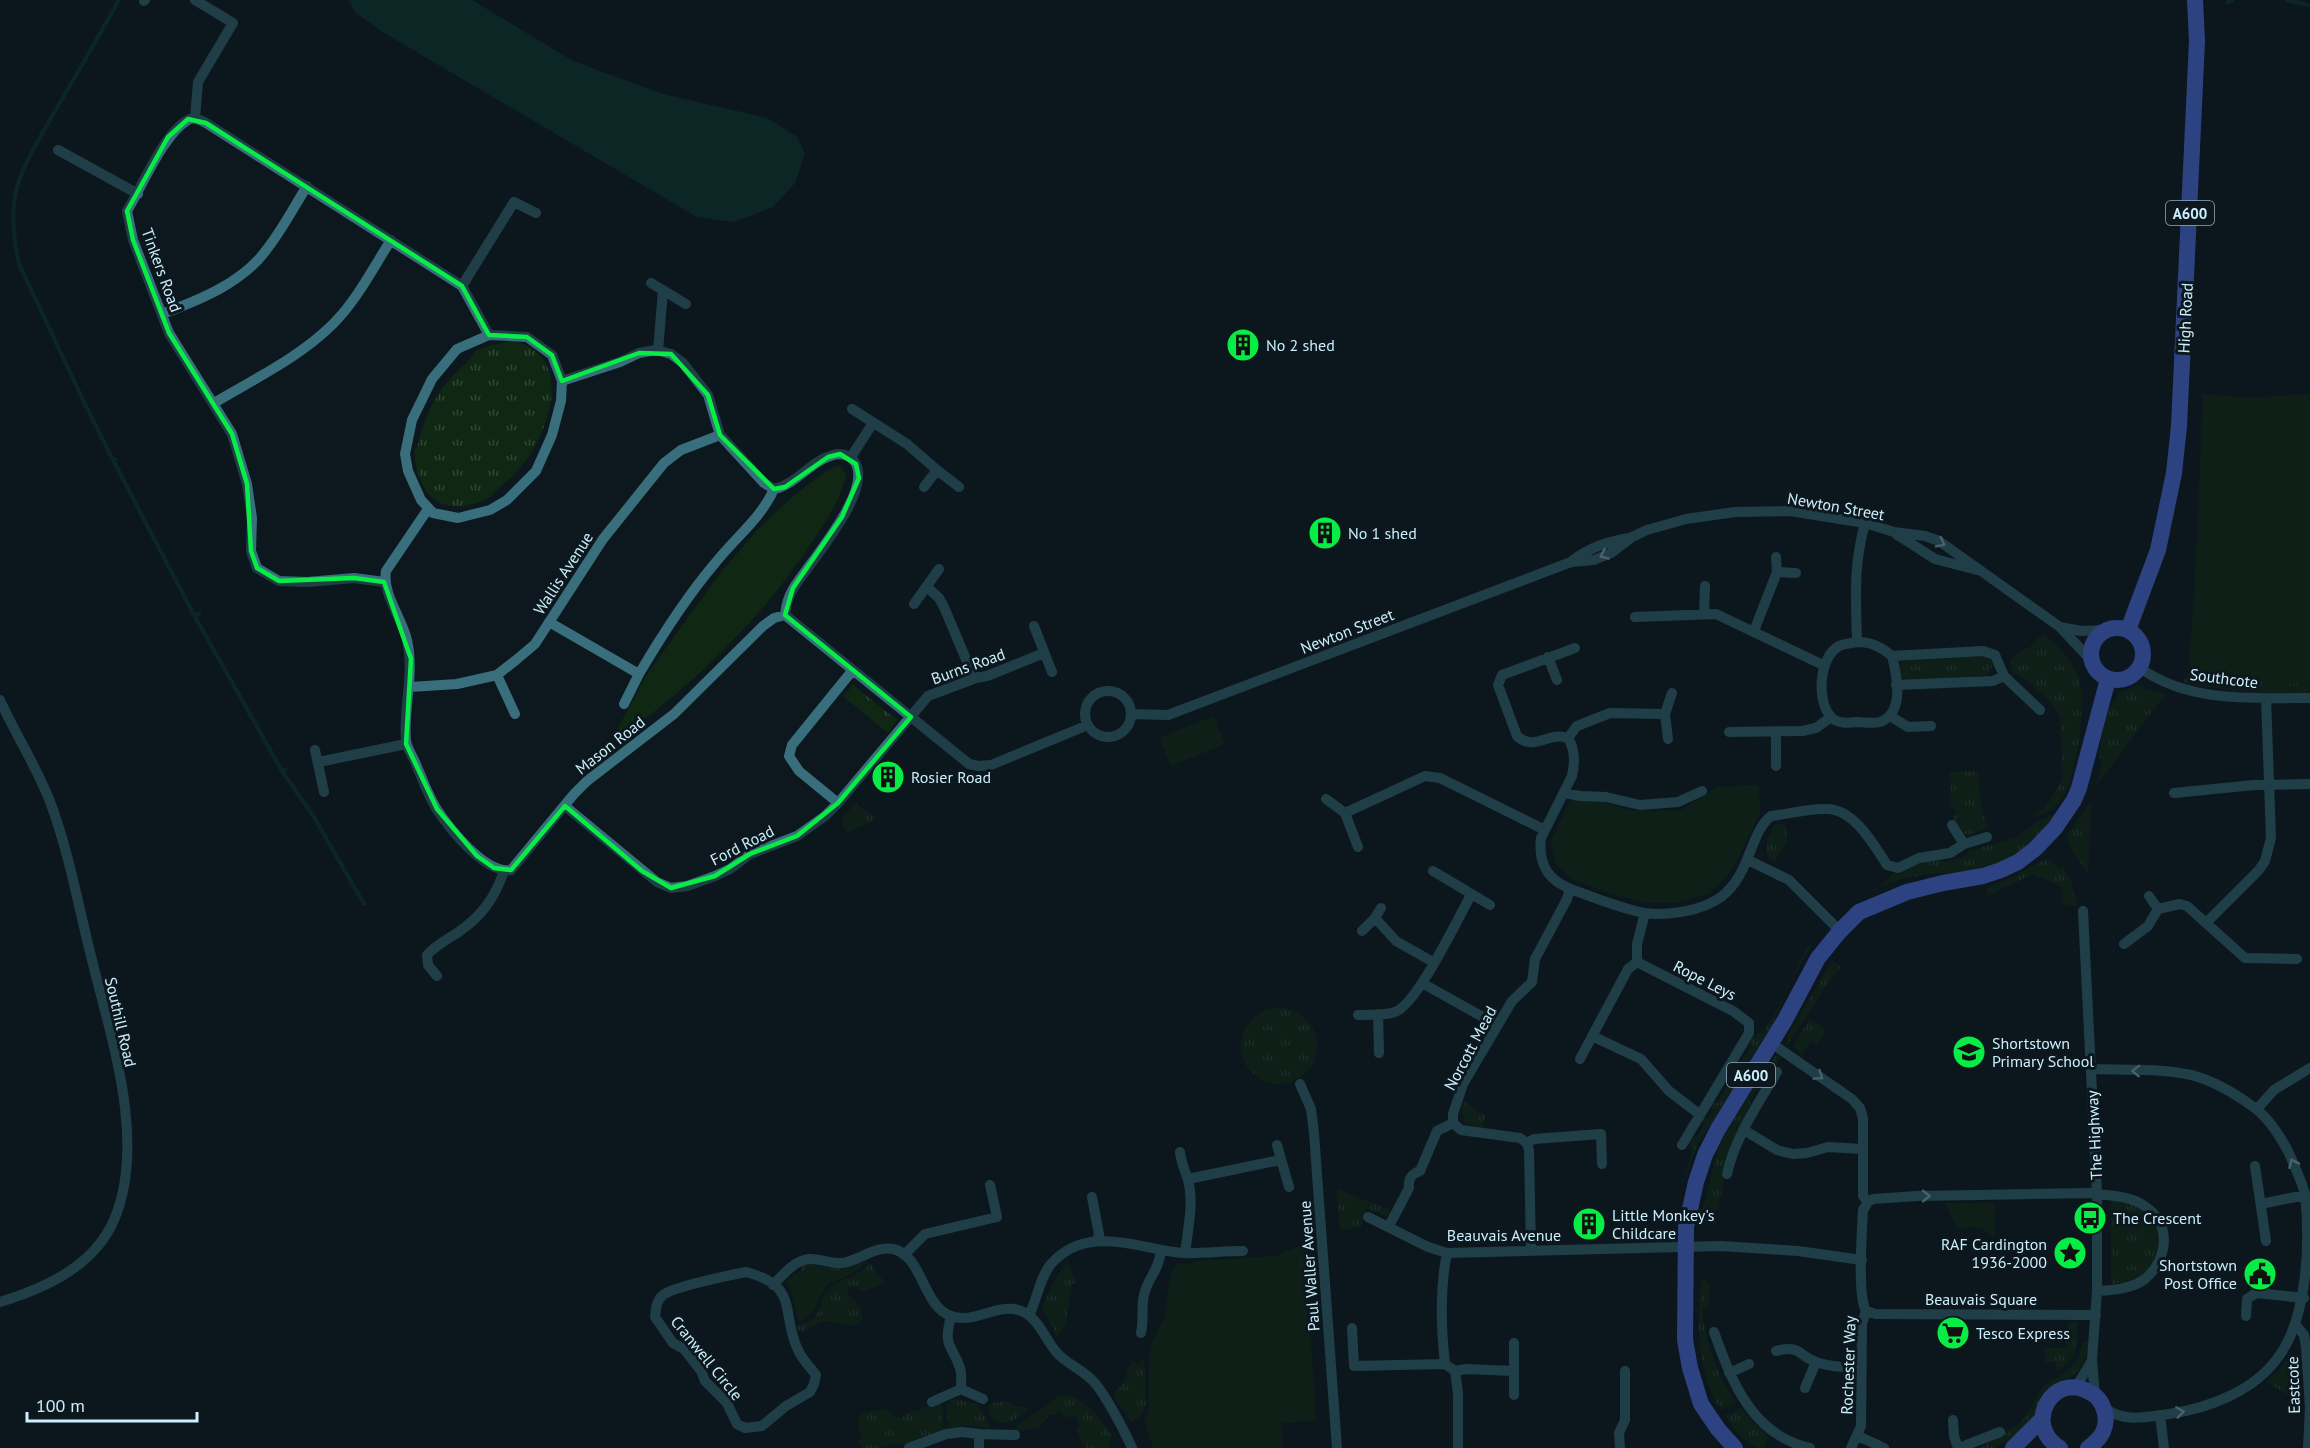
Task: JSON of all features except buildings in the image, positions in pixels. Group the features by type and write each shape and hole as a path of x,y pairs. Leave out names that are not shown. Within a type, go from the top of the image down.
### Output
{"main road":[{"name":"High Road","path":"2128,630 2158,550 2174,473 2179,426 2197,41 2195,0"},
{"path":"2112,627 2128,630 2141,642 2143,659 2140,668 2129,677 2108,679 2096,670 2091,660 2092,643 2104,630 2112,627"},
{"name":"A600","path":"1730,1447 1701,1404 1690,1368 1685,1340 1684,1247 1692,1197 1706,1155 1818,958 1859,912 1889,898 2001,870 2018,862 2047,838 2074,800 2108,679"},
{"path":"2057,1446 2048,1437 2042,1419 2044,1409 2056,1393 2066,1388 2076,1387 2099,1401 2106,1426 2095,1446"},
{"path":"2013,1448 2042,1419"},
{"path":"2037,1448 2057,1446"}],"street":[{"path":"195,0 233,23 198,82 195,118 307,186 462,286 489,335"},
{"name":"Tinkers Road","path":"195,118 188,119 168,137 127,212 131,230 169,333 232,434 247,484 252,518 251,551 257,568 279,581 307,582 354,578 384,582"},
{"path":"58,150 138,194"},
{"path":"162,314 189,304 231,283 266,251 307,186"},
{"path":"462,286 514,202 536,213"},
{"path":"214,403 301,351 322,335 348,307 391,240"},
{"path":"651,283 686,304"},
{"path":"658,351 663,290"},
{"path":"489,335 527,337 552,355 562,381 561,400 552,435 536,471 507,500 490,510 458,518 433,513 428,509 421,500 408,471 405,454 412,420 432,379 457,349 489,335"},
{"path":"562,381 620,362 639,353 658,351 671,354 683,363 708,395 720,435 764,483 774,489 785,487 828,457 840,454 851,457 856,464 859,478 852,496 831,535 794,588 786,603 785,615 961,759 969,764 991,765 1088,725"},
{"path":"852,409 907,444 959,487"},
{"path":"851,457 873,423"},
{"name":"Wallis Avenue","path":"410,687 457,684 497,675 535,644 603,539 664,463 681,450 720,435"},
{"path":"924,487 937,470"},
{"path":"624,704 639,674 683,605 715,563 768,503 774,489"},
{"path":"428,509 386,571 384,582 407,638 411,659 410,687 405,715 406,744 424,785 448,824 477,856 494,868 504,871 498,890 483,912 434,947 427,955 428,965 437,976"},
{"name":"Newton Street","path":"1131,714 1168,715 1571,562 1587,550 1608,542 1632,537 1647,530 1686,519 1735,512 1790,511 1865,523 1894,532 1925,536 1939,541 2060,627 2091,660"},
{"path":"1857,642 1855,572 1865,523"},
{"name":"Newton Street","path":"1894,532 1935,559 1980,571"},
{"path":"1754,631 1777,572 1776,557"},
{"path":"914,604 939,569"},
{"path":"1777,572 1796,573"},
{"path":"1704,615 1705,586"},
{"path":"927,587 939,598 944,607 976,678"},
{"path":"1635,617 1716,614 1823,664"},
{"name":"Mason Road","path":"504,871 511,870 516,865 587,781 674,714 762,626 774,618 785,615"},
{"path":"549,622 639,674"},
{"path":"1034,626 1052,672"},
{"path":"2060,627 2081,631 2104,630"},
{"path":"1892,656 1896,708 1890,716 1878,722 1850,723 1840,723 1831,717 1823,702 1823,664 1840,646 1857,642 1868,642 1881,647 1892,656 1983,651 1995,655 2004,676 2040,710"},
{"path":"1575,648 1502,675 1497,685 1517,736 1522,741 1534,744 1556,736 1568,738 1572,744 1575,766 1565,793 1545,830 1540,848 1547,871 1555,880 1570,889 1646,913 1670,913 1707,904 1722,897 1736,883 1764,821 1771,816 1829,808 1851,818 1865,832 1887,865 1892,867 1898,868 1918,858 1950,853 1964,844 1987,837"},
{"name":"Burns Road","path":"910,717 928,696 1044,653"},
{"path":"1548,657 1557,680"},
{"name":"Southcote","path":"2140,668 2186,690 2234,698 2310,698"},
{"path":"838,803 799,771 789,756 792,745 852,671"},
{"path":"497,675 515,714"},
{"path":"1896,685 1993,681 2004,676"},
{"path":"1115,691 1122,695 1130,707 1131,714 1126,728 1114,736 1099,735 1088,725 1085,709 1088,701 1100,692 1115,691"},
{"path":"1668,739 1665,714 1672,693"},
{"path":"2207,922 2259,870 2265,861 2271,838 2266,698"},
{"name":"Southill Road","path":"0,700 52,806 65,851 116,1061 126,1113 127,1164 123,1194 114,1221 91,1256 54,1281 0,1302"},
{"path":"1568,738 1577,726 1610,713 1665,714"},
{"path":"1890,716 1908,727 1931,726"},
{"name":"Ford Road","path":"565,806 657,882 671,888 687,886 730,869 750,854 797,836 825,816 910,717"},
{"path":"1729,732 1802,731 1816,728 1831,717"},
{"path":"1776,732 1776,766"},
{"path":"319,762 406,744"},
{"path":"315,750 324,792"},
{"path":"1345,813 1425,776 1440,778 1545,830"},
{"path":"2174,793 2310,784"},
{"path":"1565,793 1606,797 1640,805 1678,802 1702,791"},
{"path":"1326,799 1345,813 1358,847"},
{"path":"1952,825 1964,844"},
{"path":"1748,860 1789,880 1840,931"},
{"path":"1433,872 1490,905"},
{"name":"Norcott Mead","path":"1454,1123 1453,1114 1463,1084 1512,1001 1532,982 1535,959 1570,889"},
{"path":"1358,1015 1395,1012 1406,1006 1422,983 1471,894"},
{"path":"2149,896 2158,909"},
{"path":"2124,944 2148,926 2158,909 2180,904 2187,906 2207,922 2245,958 2296,959"},
{"path":"1362,931 1381,908"},
{"name":"The Highway","path":"2083,911 2097,1194 2097,1291 2092,1360 2099,1401"},
{"path":"1580,1059 1628,969 1637,962 1637,944 1646,913"},
{"path":"1375,918 1396,941 1433,962"},
{"name":"Rope Leys","path":"1637,962 1733,1011 1749,1023 1749,1033 1699,1114"},
{"path":"1422,983 1497,1024"},
{"path":"1378,1014 1379,1053"},
{"path":"1592,1036 1641,1059 1669,1091 1699,1114 1682,1145"},
{"name":"Rochester Way","path":"1771,1043 1852,1099 1860,1108 1863,1118 1863,1196 1868,1202 1863,1210 1862,1260 1863,1305 1866,1311 1862,1324 1861,1426 1851,1448"},
{"path":"2257,1109 2274,1090 2310,1068"},
{"path":"2091,1069 2157,1071 2192,1076 2220,1087 2257,1109 2271,1122 2282,1141 2305,1195 2309,1240 2308,1273 2304,1298 2295,1324 2279,1356 2248,1385 2213,1404 2191,1411 2129,1419 2113,1414 2099,1401"},
{"path":"1727,1174 1744,1130 1777,1072"},
{"name":"Paul Waller Avenue","path":"1300,1084 1311,1109 1314,1133 1337,1448"},
{"path":"1389,1226 1409,1188 1408,1181 1411,1176 1420,1171 1437,1131 1454,1123 1461,1130 1520,1138 1527,1143 1531,1251"},
{"path":"1744,1130 1777,1150 1793,1154 1828,1147 1862,1149"},
{"path":"1527,1143 1534,1139 1601,1134 1602,1164"},
{"path":"1277,1145 1288,1187"},
{"path":"1180,1152 1181,1163 1188,1179 1191,1204 1185,1253"},
{"path":"1188,1179 1280,1160"},
{"path":"2255,1166 2266,1241"},
{"path":"904,1255 925,1234 998,1217 990,1185"},
{"path":"1868,1202 1873,1199 1917,1196 2097,1194 2116,1196 2146,1206 2163,1228 2166,1242 2162,1256 2145,1279 2118,1289 2097,1291"},
{"path":"2261,1204 2305,1195"},
{"path":"1092,1197 1099,1234 1097,1240"},
{"name":"Beauvais Avenue","path":"1368,1217 1428,1247 1447,1253 1751,1247 1862,1260"},
{"path":"1029,1315 1037,1299 1040,1283 1050,1265 1077,1246 1097,1240 1135,1243 1185,1253 1243,1251"},
{"path":"773,1285 794,1264 810,1259 842,1263 879,1250 893,1249 912,1263 936,1306 951,1316 974,1317 1004,1308 1016,1309 1029,1315 1041,1327 1057,1353 1094,1381 1132,1448"},
{"path":"1141,1333 1144,1296 1148,1284 1157,1272 1161,1250"},
{"path":"1445,1364 1443,1285 1447,1253"},
{"name":"Cranwell Circle","path":"746,1272 761,1276 773,1285 785,1295 799,1353 816,1375 810,1392 786,1406 762,1426 745,1428 737,1424 727,1402 705,1381 701,1371 684,1349 673,1343 663,1331 655,1317 657,1304 664,1294 720,1277 746,1272"},
{"path":"2246,1316 2247,1299 2256,1293 2304,1298"},
{"name":"Beauvais Square","path":"1866,1311 1876,1314 2096,1315"},
{"path":"951,1316 946,1335 961,1370 961,1389"},
{"name":"Eastcote","path":"2295,1324 2304,1335 2306,1347 2310,1408 2308,1448"},
{"path":"1352,1328 1354,1366 1445,1364 1455,1371 1466,1369 1514,1371"},
{"path":"1714,1332 1729,1373 1744,1401 1761,1422 1776,1433 1810,1448"},
{"path":"1514,1343 1514,1395"},
{"path":"1776,1351 1789,1347 1799,1350 1816,1362 1844,1368 1862,1367"},
{"name":"The Highway","path":"2076,1387 2092,1360"},
{"path":"1805,1388 1816,1362"},
{"path":"1729,1373 1749,1364"},
{"path":"1455,1371 1458,1393 1458,1448"},
{"path":"1620,1448 1619,1433 1625,1420 1625,1371"},
{"path":"961,1389 983,1400"},
{"path":"932,1402 961,1389"},
{"path":"2160,1415 2164,1448"},
{"path":"1953,1420 1954,1436 1959,1448 2000,1432"},
{"path":"909,1448 946,1434 962,1432 1015,1435"},
{"path":"979,1434 979,1448"},
{"path":"1858,1436 1884,1448"}],"highlighted area":[{"path":"188,119 206,123 462,286 489,335 527,337 552,355 562,381 639,353 671,354 708,395 720,435 774,489 785,487 828,457 840,454 856,464 859,478 842,517 793,588 785,615 911,717 838,803 797,836 750,854 715,876 671,888 642,871 565,806 511,870 494,868 477,856 437,809 406,744 411,659 384,582 354,578 279,581 257,568 251,551 247,484 232,434 169,333 133,240 127,211 168,137"}],"green space":[{"path":"514,341 533,349 545,362 551,377 552,395 542,432 523,464 492,496 460,506 436,501 421,481 414,449 417,447 429,411 438,394 475,351"},
{"path":"2203,394 2247,398 2310,394 2310,685 2188,674 2195,582"},
{"path":"840,466 846,474 833,508 814,539 771,598 722,652 695,677 639,724 609,745 647,674 721,572 757,530 791,498 819,476"},
{"path":"2043,633 2064,654 2076,672 2081,692 2081,724 2075,761 2066,792 2054,807 2032,818 2045,807 2063,776 2060,717 2053,704 2024,678 2014,674 2010,662 2014,655 2030,647"},
{"path":"1984,655 1991,659 1993,665 1987,675 1909,681 1902,677 1899,671 1899,665 1903,660"},
{"path":"2188,674 2310,685 2310,693 2215,688 2183,682"},
{"path":"853,685 897,720 888,733 843,696"},
{"path":"2143,685 2144,689 2165,694 2096,786 2102,763 2098,754 2108,710 2120,692"},
{"path":"1213,716 1225,744 1171,766 1159,738"},
{"path":"1979,771 1981,806 1988,828 1968,835 1953,817 1957,812 1951,807 1950,772"},
{"path":"1759,785 1760,813 1733,869 1709,894 1676,903 1648,903 1612,894 1574,880 1556,865 1551,842 1570,800 1602,801 1633,811 1681,810 1718,787"},
{"path":"2090,802 2088,874 2068,843 2068,835"},
{"path":"855,803 875,818 847,832 841,821"},
{"path":"2058,812 2041,837 2003,862 1961,872 1904,878 1881,886 1856,899 1885,883 1892,874 1924,862 1939,860 1945,862 1966,856 1969,851 2015,838 2039,821"},
{"path":"1786,823 1787,841 1774,862 1767,856 1767,840 1775,825"},
{"path":"2046,859 2052,861 2059,869 2063,866 2071,882 2077,906 2063,904 2062,887 2033,874 1987,896 1987,888"},
{"path":"1809,945 1811,946 1790,982 1803,955"},
{"path":"1832,961 1841,967 1829,981 1787,1045 1788,1035"},
{"path":"1783,998 1770,1031 1698,1144 1681,1185 1692,1152 1689,1140 1691,1135 1697,1137 1705,1124 1701,1120 1703,1116 1708,1118 1713,1110 1709,1107 1711,1103 1717,1103 1729,1085 1726,1074 1732,1066 1738,1064 1752,1046 1750,1042 1752,1039 1767,1026"},
{"path":"1279,1008 1294,1011 1306,1019 1314,1031 1317,1046 1314,1061 1306,1073 1294,1081 1279,1084 1264,1081 1252,1073 1244,1061 1241,1046 1244,1031 1252,1019 1264,1011"},
{"path":"1810,1019 1826,1030 1816,1045 1811,1041 1801,1055 1793,1046"},
{"path":"1775,1056 1781,1056 1771,1072 1766,1073 1750,1099 1750,1105 1738,1130 1723,1172 1724,1182 1716,1212 1703,1210 1718,1150 1727,1130"},
{"path":"1464,1102 1485,1115 1483,1127 1465,1122 1462,1112"},
{"path":"1337,1188 1390,1210 1387,1216 1366,1208 1360,1227 1340,1230"},
{"path":"2111,1198 2133,1206 2148,1215 2157,1226 2159,1243 2155,1259 2145,1273 2132,1281 2111,1284"},
{"path":"1945,1203 1994,1203 1995,1238 1978,1228 1958,1229"},
{"path":"1305,1244 1316,1421 1281,1423 1283,1448 1153,1448 1145,1422 1149,1407 1149,1356 1165,1316 1170,1279 1175,1266 1178,1263 1189,1264 1195,1261 1275,1256"},
{"path":"1067,1260 1076,1283 1072,1284 1066,1324 1056,1339 1054,1330 1042,1309 1050,1289"},
{"path":"867,1261 853,1273 827,1285 822,1278 801,1271 803,1265 806,1264 834,1268"},
{"path":"870,1263 885,1283 864,1291 851,1286 846,1294 858,1304 863,1318 860,1323 847,1325 826,1321 798,1331 796,1326 816,1316 829,1289"},
{"path":"818,1268 827,1285 810,1314 799,1322 791,1290 786,1284 787,1279 801,1271"},
{"path":"1702,1280 1710,1286 1709,1307 1702,1308 1709,1345 1717,1369 1735,1403 1721,1410 1707,1380 1700,1347 1699,1313"},
{"path":"2068,1322 2077,1322 2076,1350 2070,1360 2057,1372 2056,1362 2045,1362 2045,1348 2067,1348"},
{"path":"2084,1342 2090,1342 2087,1356 2078,1371 2065,1381 2020,1433 1994,1448 1980,1448 2021,1423 2043,1386 2063,1374 2077,1361"},
{"path":"2290,1354 2299,1357 2301,1402 2266,1382 2280,1369"},
{"path":"1144,1359 1146,1404 1142,1414 1132,1423 1113,1396 1129,1375 1126,1373 1133,1362 1139,1364"},
{"path":"1066,1395 1080,1401 1098,1417 1112,1436 1108,1448 1085,1448 1076,1428 1080,1426 1075,1414 1067,1418 1059,1411 1054,1415 1049,1415 1039,1427 1015,1432 1014,1429 1056,1398"},
{"path":"950,1400 977,1403 990,1429 972,1425 948,1428 947,1404"},
{"path":"1004,1401 1019,1407 1026,1407 1027,1410 1011,1421 1000,1423 991,1416 988,1408 990,1404"},
{"path":"938,1403 942,1404 943,1429 905,1445 893,1444 879,1448 862,1448 858,1441 863,1437 858,1428 858,1422 864,1413 888,1410 894,1417 902,1418 906,1414"},
{"path":"1740,1408 1769,1437 1763,1448 1747,1441 1737,1432 1726,1416"}],"shaded area":[{"path":"348,0 472,0 573,61 663,94 767,118 797,137 805,154 795,183 773,207 733,222 697,217 381,31 355,12"}],"waterway":[{"path":"113,460 19,264 14,238 13,213 17,186 30,154 119,0"},
{"path":"2228,2 2232,0"},
{"path":"2287,0 2308,5"},
{"path":"115,459 113,460 194,615"},
{"path":"199,614 194,615 282,771"},
{"path":"285,770 282,771 314,817 364,904"}],"place":[{"name":"No 2 shed","path":"1243,345"},
{"name":"No 1 shed","path":"1325,533"},
{"name":"Rosier Road","path":"888,777"},
{"name":"Shortstown Primary School","path":"1969,1052"},
{"name":"The Crescent","path":"2090,1218"},
{"name":"Little Monkey's Childcare","path":"1589,1224"},
{"name":"RAF Cardington 1936-2000","path":"2070,1253"},
{"name":"Shortstown Post Office","path":"2260,1274"},
{"name":"Tesco Express","path":"1953,1333"}]}
